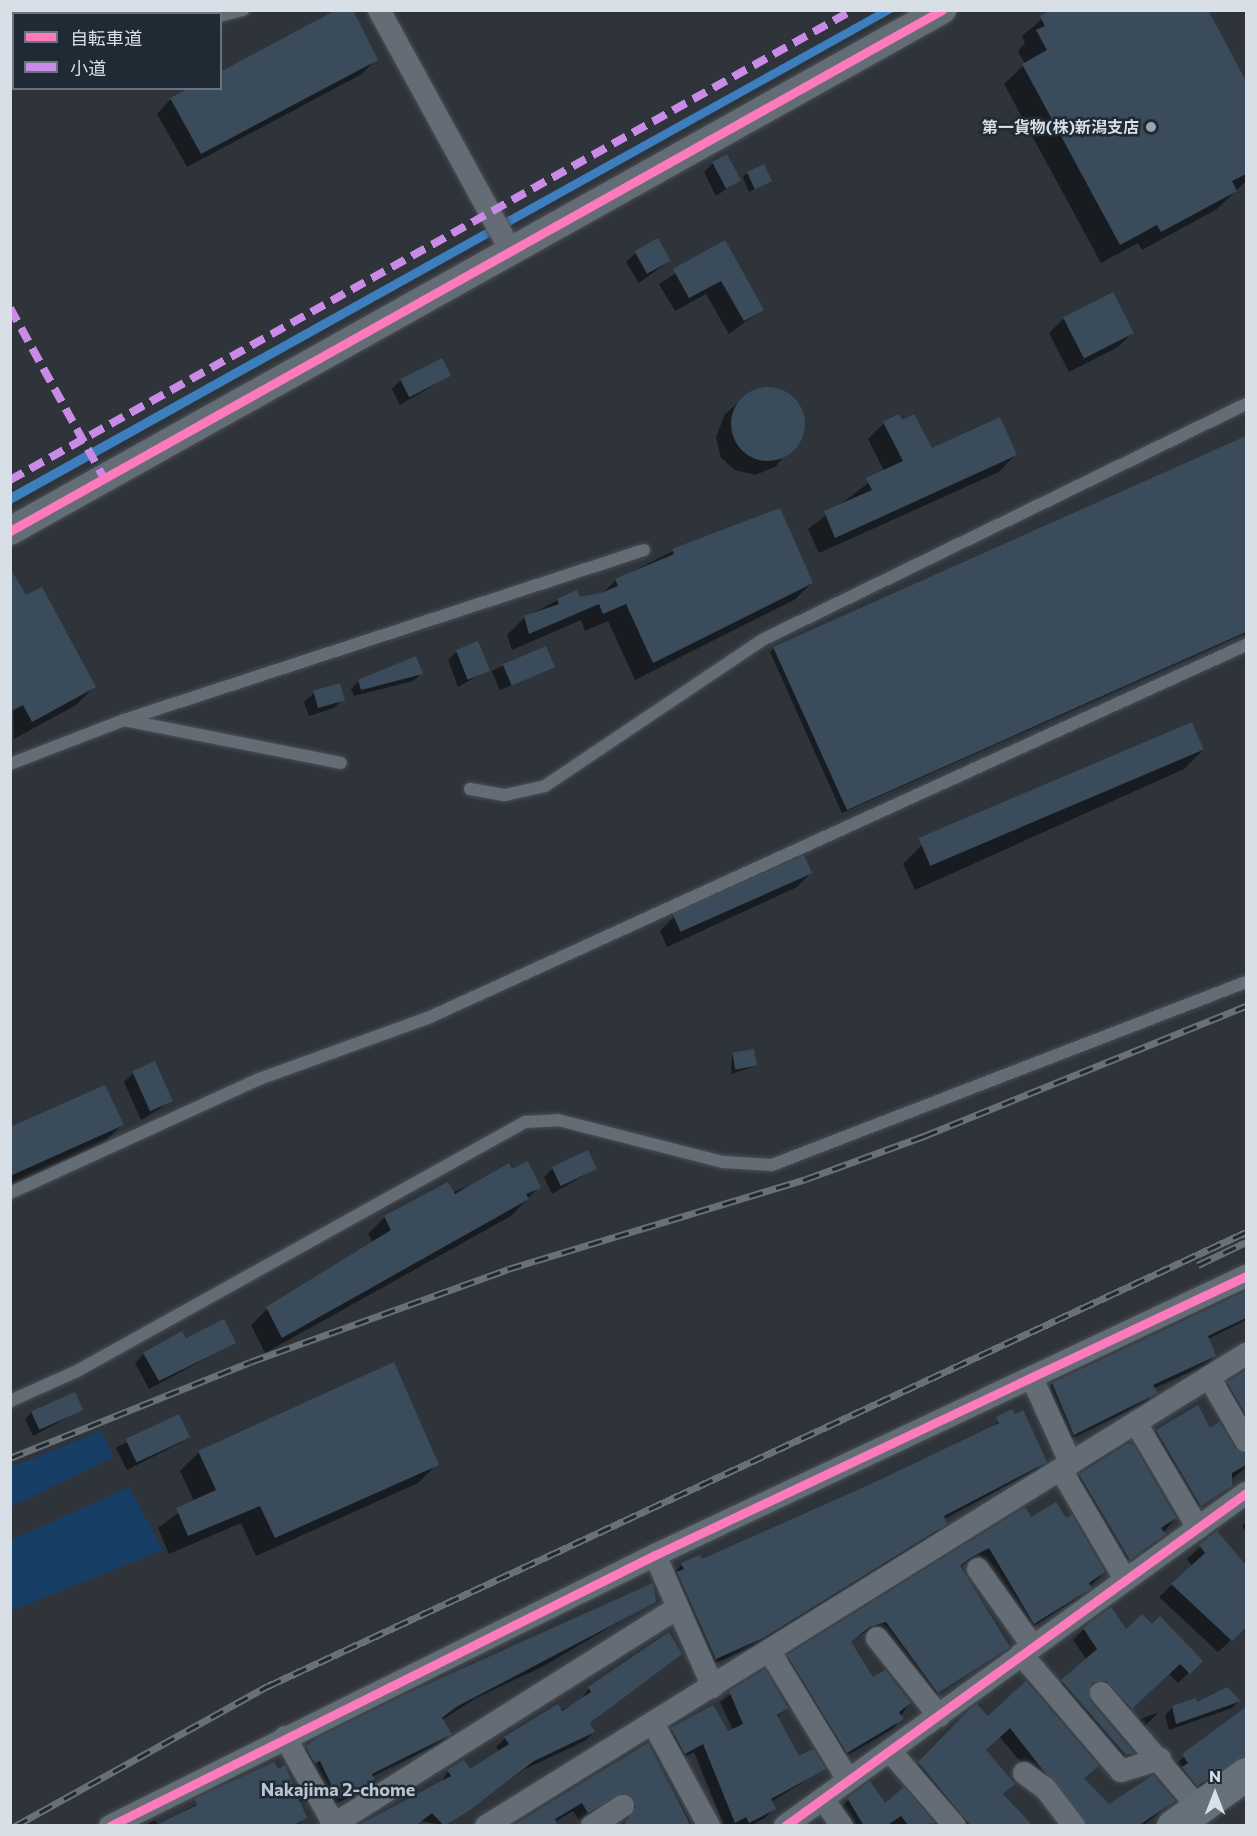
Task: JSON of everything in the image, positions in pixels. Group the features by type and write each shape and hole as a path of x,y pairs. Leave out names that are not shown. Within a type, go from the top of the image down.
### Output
{"main road":[{"path":"1185,1816 1246,1774"}],"street":[{"path":"379,10 511,251"},
{"path":"10,531 511,251 924,15"},
{"path":"110,1826 655,1555 1246,1276"},
{"path":"486,1826 654,1725 1246,1354"},
{"path":"1209,1377 1246,1441"},
{"path":"1032,1378 1066,1467 1125,1579"},
{"path":"1136,1423 1198,1528"},
{"path":"785,1826 1246,1493"},
{"path":"655,1555 675,1609 713,1687"},
{"path":"978,1569 1027,1650 1121,1771 1160,1759"},
{"path":"285,1737 334,1825 675,1609"},
{"path":"877,1638 939,1716"},
{"path":"770,1652 848,1780"},
{"path":"1101,1693 1160,1759 1185,1816"},
{"path":"654,1725 709,1826"},
{"path":"890,1751 955,1826"},
{"path":"1024,1773 1045,1788 1074,1826"},
{"path":"823,1798 842,1826"},
{"path":"600,1823 623,1806"}],"lane":[{"path":"222,15 243,10"},
{"path":"470,789 505,795 545,786 762,640 1246,405"},
{"path":"10,764 124,720 645,550"},
{"path":"10,1193 259,1079 430,1017 1246,645"},
{"path":"124,720 341,763"},
{"path":"10,1401 77,1371 525,1122 558,1120 723,1162 772,1165 1246,982"}],"shaded area":[{"path":"878,11 895,11 11,504 11,493"},
{"path":"101,1431 114,1457 11,1507 11,1467"},
{"path":"129,1487 163,1550 11,1611 11,1540"}],"building":[{"path":"336,10 353,10 378,60 201,154 170,98 185,90 222,90 222,71"},
{"name":"第一貨物(株)新潟支店","path":"1050,10 1208,10 1246,81 1246,174 1232,181 1237,191 1161,232 1157,225 1120,245 1022,64 1047,50 1036,30 1045,26 1040,16"},
{"path":"727,154 741,180 726,188 712,162"},
{"path":"764,164 772,181 755,189 747,172"},
{"path":"658,238 671,261 647,274 634,251"},
{"path":"725,240 764,310 744,321 721,281 689,298 673,269"},
{"path":"1113,292 1134,333 1084,358 1063,317"},
{"path":"442,358 451,376 409,397 400,379"},
{"path":"768,387 789,393 799,403 805,424 799,445 789,455 768,461 747,455 737,445 731,424 737,403 747,393"},
{"path":"899,414 902,420 914,414 932,448 1000,417 1017,455 835,538 824,511 872,490 866,478 903,461 883,422"},
{"path":"1246,436 1246,632 847,810 773,647"},
{"path":"780,508 813,583 653,663 626,604 603,614 599,604 529,634 524,616 559,604 557,599 577,590 580,597 601,593 618,586 615,579 674,554 672,549"},
{"path":"10,568 26,595 42,587 96,687 32,722 23,705 10,712"},
{"path":"478,641 490,671 468,680 456,650"},
{"path":"546,646 555,667 512,686 503,664"},
{"path":"416,656 423,674 361,690 358,680"},
{"path":"340,683 345,700 318,708 313,691"},
{"path":"1192,722 1204,750 930,866 919,838"},
{"path":"804,855 812,873 681,932 672,914"},
{"path":"754,1049 757,1066 735,1070 732,1053"},
{"path":"155,1061 173,1101 150,1111 132,1071"},
{"path":"105,1085 124,1125 10,1176 10,1127"},
{"path":"588,1150 597,1169 561,1186 552,1167"},
{"path":"528,1161 541,1188 526,1194 529,1199 282,1338 266,1307 391,1230 384,1216 448,1182 455,1194 509,1163 512,1169"},
{"path":"1246,1291 1246,1318 1208,1336 1216,1356 1153,1385 1158,1393 1074,1435 1052,1383"},
{"path":"224,1319 236,1343 159,1381 143,1353 182,1331 186,1338"},
{"path":"394,1362 439,1465 275,1538 260,1506 188,1536 176,1508 216,1490 198,1451"},
{"path":"1246,1370 1246,1415 1227,1382"},
{"path":"75,1392 83,1410 39,1430 31,1412"},
{"path":"1198,1405 1210,1428 1219,1422 1235,1448 1246,1454 1246,1465 1232,1473 1232,1486 1201,1506 1156,1430"},
{"path":"1012,1409 1015,1414 1023,1410 1047,1462 944,1516 947,1524 763,1638 716,1659 677,1572 684,1569 681,1563 700,1555 702,1559 871,1484 999,1423 996,1417"},
{"path":"179,1414 190,1438 137,1462 126,1439"},
{"path":"1127,1444 1133,1444 1176,1518 1161,1528 1166,1534 1130,1560 1079,1474"},
{"path":"1056,1502 1066,1518 1072,1515 1105,1572 1089,1583 1092,1588 1034,1624 989,1548 970,1558 960,1566 1010,1647 938,1693 886,1622 869,1627 851,1642 873,1677 885,1670 911,1703 899,1712 904,1719 847,1753 787,1655 1025,1507 1031,1517"},
{"path":"1217,1531 1246,1565 1246,1627 1232,1641 1171,1584 1205,1553 1199,1545"},
{"path":"653,1583 656,1602 456,1707 442,1718 452,1734 372,1774 375,1781 338,1799 320,1761 315,1763 309,1753 306,1746 317,1738 408,1693"},
{"path":"1111,1607 1126,1629 1142,1614 1152,1624 1160,1616 1203,1661 1190,1674 1180,1664 1132,1709 1106,1681 1092,1683 1090,1701 1134,1753 1126,1755 1061,1680 1097,1649 1083,1628"},
{"path":"669,1632 682,1654 590,1723 595,1732 534,1761 467,1812 444,1826 432,1813 415,1826 357,1826 451,1776 447,1770 464,1760 470,1769 509,1744 504,1737 558,1704 562,1711 591,1692 588,1687"},
{"path":"765,1669 788,1708 777,1715 799,1756 813,1749 826,1769 771,1799 776,1809 749,1823 746,1817 735,1823 703,1744 685,1754 671,1728 713,1705 728,1731 743,1724 729,1691"},
{"path":"1026,1681 1099,1766 1084,1778 1109,1804 1153,1775 1175,1801 1138,1826 1087,1826 1010,1728 986,1750 1015,1784 1003,1794 1033,1826 971,1826 918,1762 971,1708 977,1704 988,1716"},
{"path":"1227,1687 1241,1701 1176,1724 1172,1706 1196,1698 1197,1702"},
{"path":"1246,1707 1246,1756 1197,1786 1182,1767 1188,1763 1182,1754"},
{"path":"648,1743 691,1826 623,1826 636,1806 623,1793 588,1813 582,1803 555,1819 558,1826 512,1826"},
{"path":"274,1762 278,1769 285,1765 307,1818 293,1826 155,1826 197,1805 194,1799"},
{"path":"870,1781 885,1803 904,1787 935,1823 909,1826 901,1816 886,1826 864,1826 847,1798"}],"railway":[{"path":"10,1458 250,1362 508,1269 806,1179 924,1136 1246,1006"},
{"path":"15,1826 268,1686 1246,1232"},
{"path":"1198,1265 1246,1242"}],"marked path":[{"path":"10,480 853,10"},
{"path":"10,308 104,478"}],"cycle path":[{"path":"10,531 942,10"},
{"path":"110,1826 655,1555 1246,1276"},
{"path":"785,1826 1246,1493"}],"place":[{"name":"第一貨物(株)新潟支店","path":"1151,127"}],"district":[{"name":"Nakajima 2-chome","path":"338,1789"}]}
